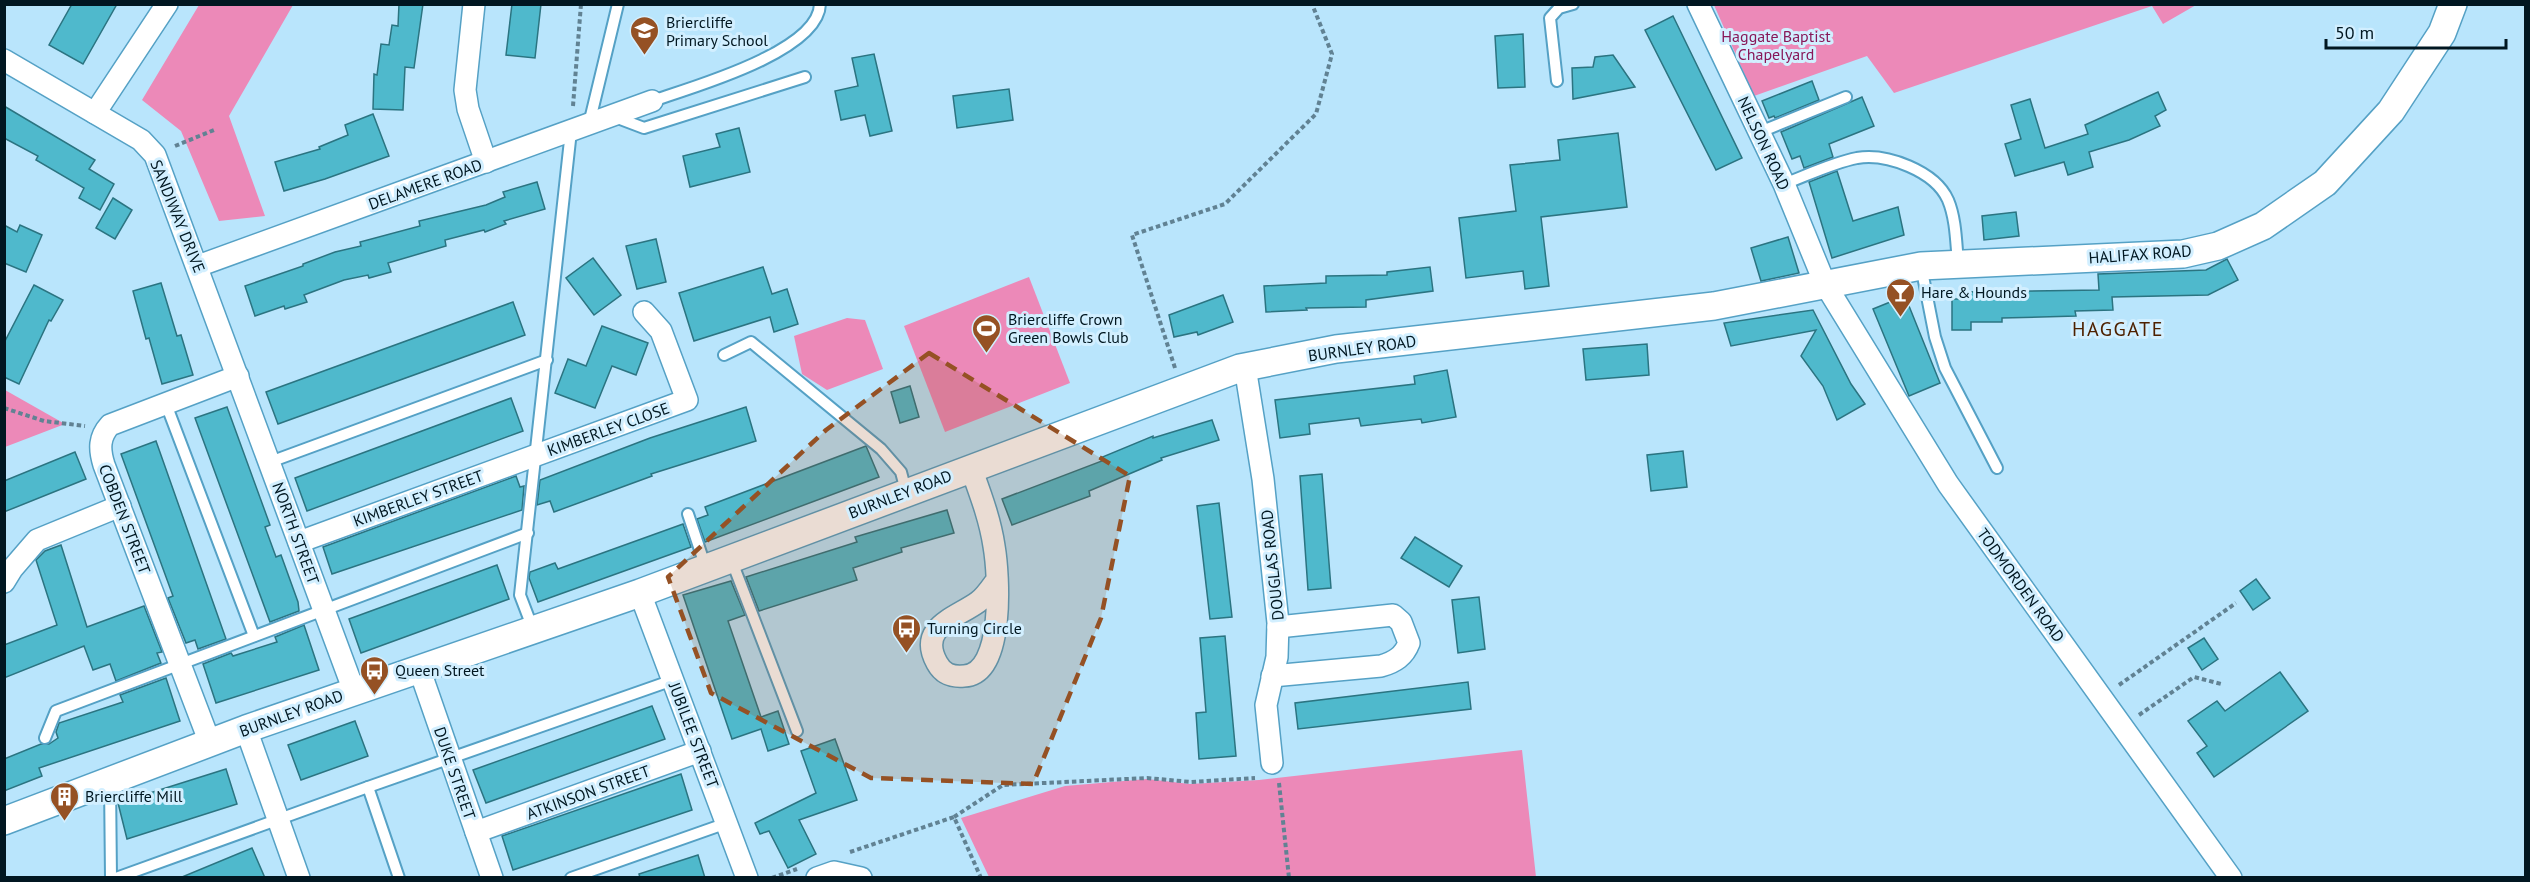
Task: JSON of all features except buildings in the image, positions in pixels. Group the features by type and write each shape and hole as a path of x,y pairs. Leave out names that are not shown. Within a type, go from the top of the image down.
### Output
{"street":[{"path":"95,113 166,4"},
{"path":"474,4 465,90 468,109 486,162"},
{"name":"NELSON ROAD","path":"1698,4 1784,184 1825,284"},
{"name":"HALIFAX ROAD","path":"1825,284 1921,266 2183,254 2218,246 2263,226 2325,183 2391,111 2442,33 2453,4"},
{"name":"SANDIWAY DRIVE","path":"4,60 141,140 155,155 238,376"},
{"name":"DELAMERE ROAD","path":"198,266 652,101"},
{"name":"BURNLEY ROAD","path":"4,821 246,729 640,593 1181,388 1245,367 1336,349 1714,306 1825,284"},
{"name":"TODMORDEN ROAD","path":"1825,284 1948,483 2231,878"},
{"name":"KIMBERLEY CLOSE","path":"537,455 687,400 662,331 644,312"},
{"name":"DOUGLAS ROAD","path":"1245,367 1263,479 1278,627 1277,657 1266,705 1273,765"},
{"path":"107,429 110,425 238,376"},
{"name":"NORTH STREET","path":"238,376 354,691"},
{"name":"COBDEN STREET","path":"107,429 101,436 100,454 210,743"},
{"name":"KIMBERLEY STREET","path":"299,542 537,455"},
{"path":"971,468 988,515 995,547 996,581"},
{"path":"4,582 37,540 120,506"},
{"name":"JUBILEE STREET","path":"640,593 747,878"},
{"path":"1272,676 1381,666 1394,662 1406,651 1410,643 1401,622 1393,615 1278,627"},
{"name":"DUKE STREET","path":"419,668 492,878"},
{"path":"246,729 299,878"},
{"name":"ATKINSON STREET","path":"476,832 700,751"},
{"path":"812,872 834,872 861,878"}],"lane":[{"path":"533,629 520,596 547,360 580,128 618,4"},
{"path":"652,101 769,58 795,42 811,27 820,4"},
{"path":"1557,81 1550,18 1559,8 1573,4"},
{"path":"612,116 644,128 805,77"},
{"path":"1760,132 1846,97"},
{"path":"1784,184 1830,166 1859,158 1889,160 1917,169 1940,186 1948,200 1958,263"},
{"path":"1921,266 1935,337 1945,368 1997,468"},
{"path":"724,355 751,342 881,449 901,471 906,492"},
{"path":"270,462 547,360"},
{"path":"165,404 254,636"},
{"path":"687,513 706,568"},
{"path":"45,738 56,711 528,534"},
{"path":"731,558 797,731"},
{"path":"116,878 449,756 673,680"},
{"path":"110,781 111,878"},
{"path":"368,787 399,878"},
{"path":"571,878 727,823"}],"path":[{"path":"580,128 581,4"},
{"path":"1181,388 1132,235 1225,204 1316,114 1332,54 1312,4"},
{"path":"155,155 214,130"},
{"path":"4,408 44,421 107,429"},
{"path":"2100,695 2124,683 2236,603"},
{"path":"2118,721 2139,715 2194,677 2221,684"},
{"path":"840,855 954,817 1003,785 1147,778 1191,782 1258,778 1273,765 1279,783 1289,878"},
{"path":"954,817 981,878"},
{"path":"772,878 812,872"}],"highlighted area":[{"path":"929,353 1130,476 1101,618 1033,784 871,778 711,693 668,577 826,430"}],"green space":[{"path":"199,5 293,5 229,116 265,216 219,221 181,131 142,100"},
{"name":"Haggate Baptist Chapelyard","path":"1714,5 2196,5 2163,24 2152,6 1894,93 1867,56 1754,96"},
{"name":"Briercliffe Crown Green Bowls Club","path":"1029,277 1070,383 945,432 904,326"},
{"path":"847,318 865,320 883,369 827,390 802,374 794,336"},
{"path":"5,390 65,424 5,447"},
{"path":"1522,750 1536,877 989,877 961,818 1065,786 1147,779 1190,784 1259,780"}],"place":[{"name":"Briercliffe Primary School","path":"645,56"},
{"name":"Hare & Hounds","path":"1900,318"},
{"name":"Briercliffe Crown Green Bowls Club","path":"987,354"},
{"name":"Turning Circle","path":"906,654"},
{"name":"Queen Street","path":"374,696"},
{"name":"Briercliffe Mill","path":"64,822"}],"district":[{"name":"HAGGATE","path":"2118,329"}]}
